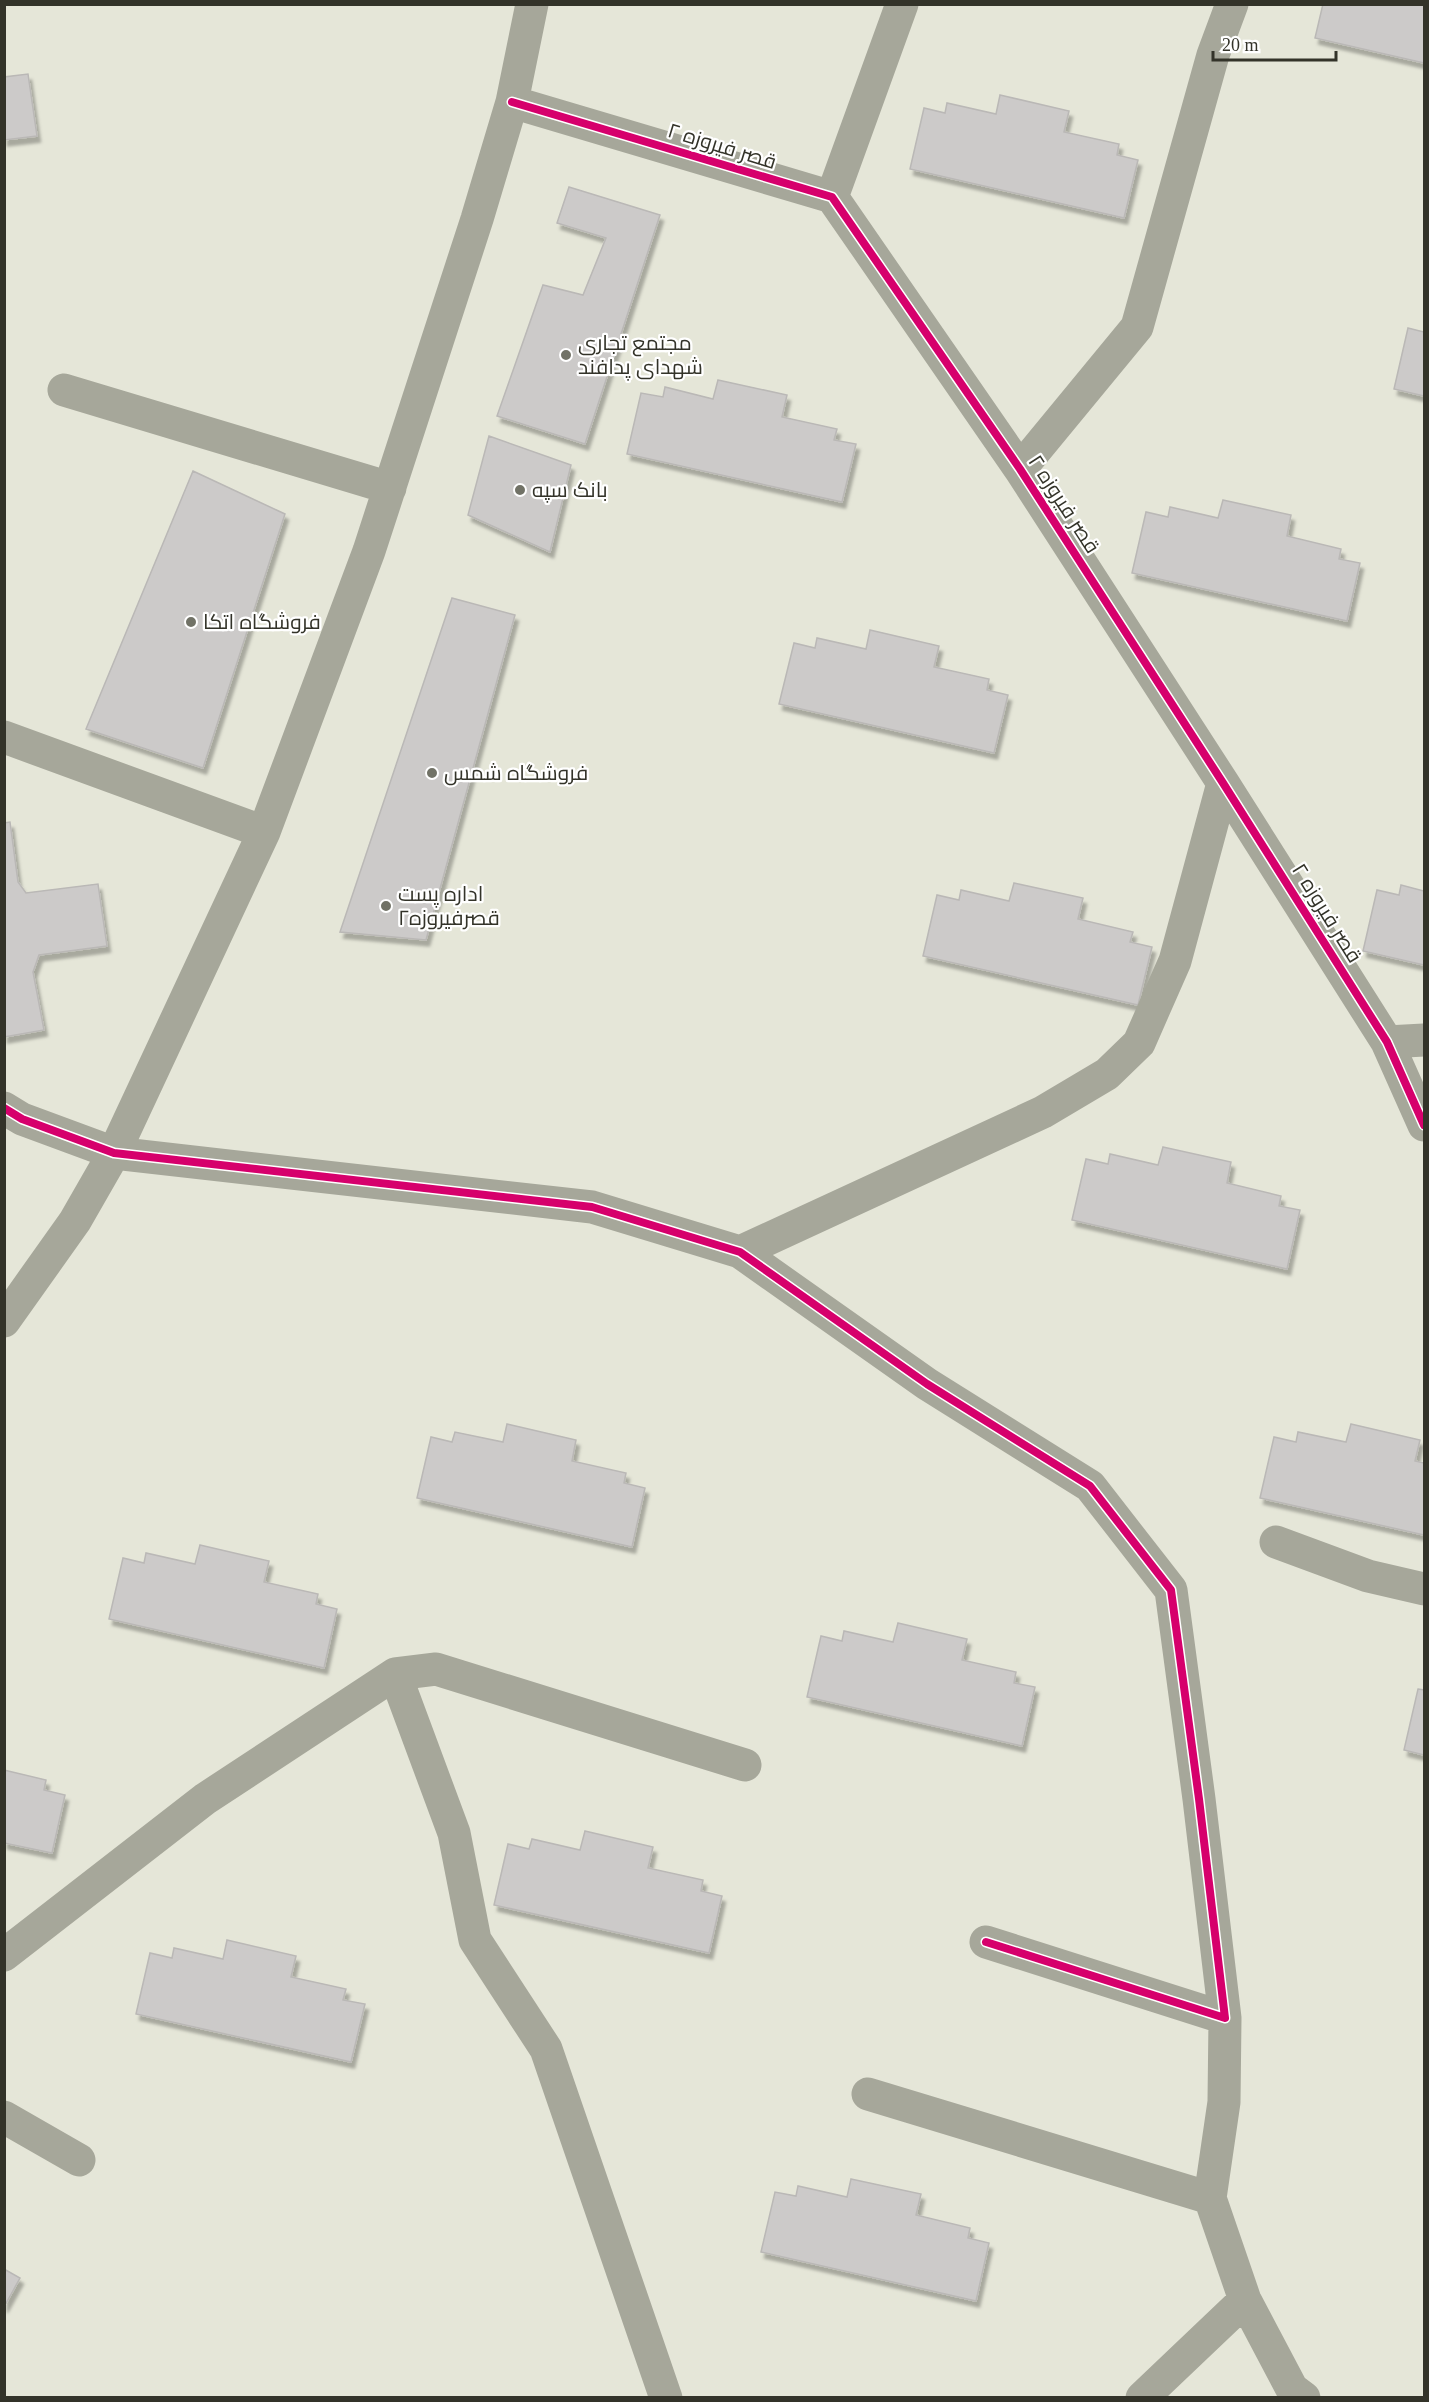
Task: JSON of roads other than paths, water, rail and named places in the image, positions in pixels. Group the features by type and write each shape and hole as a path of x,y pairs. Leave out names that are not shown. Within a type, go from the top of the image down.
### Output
{"street":[{"path":"4,1321 75,1221 114,1153 264,832 390,488 477,219 512,102 532,4"},
{"path":"832,197 902,4"},
{"path":"1020,469 1137,327 1213,55 1232,4"},
{"name":"قصر فیروزه ۲","path":"512,102 832,197 1020,469 1223,783 1387,1042 1425,1125"},
{"path":"64,390 390,488"},
{"path":"4,737 264,832"},
{"path":"740,1252 1043,1112 1107,1074 1139,1043 1175,962 1223,783"},
{"path":"1387,1042 1425,1040"},
{"path":"4,1108 22,1119 114,1153 592,1207 740,1252 927,1384 1090,1486 1171,1590 1225,2018 1224,2102 1210,2198 1245,2300 1292,2389 1304,2397"},
{"path":"1276,1542 1368,1576 1425,1589"},
{"path":"4,1955 205,1799 395,1674 436,1669 745,1765"},
{"path":"395,1674 454,1833 475,1940 546,2049 666,2397"},
{"path":"986,1942 1225,2018"},
{"path":"868,2094 1210,2198"},
{"path":"4,2117 79,2160"},
{"path":"1142,2397 1245,2300"}],"place":[{"name":"مجتمع تجاری شهدای پدافند","path":"566,355"},
{"name":"بانک سپه","path":"520,490"},
{"name":"فروشگاه اتکا","path":"191,622"},
{"name":"فروشگاه شمس","path":"432,773"},
{"name":"اداره پست قصرفیروزه۲","path":"386,906"}]}
